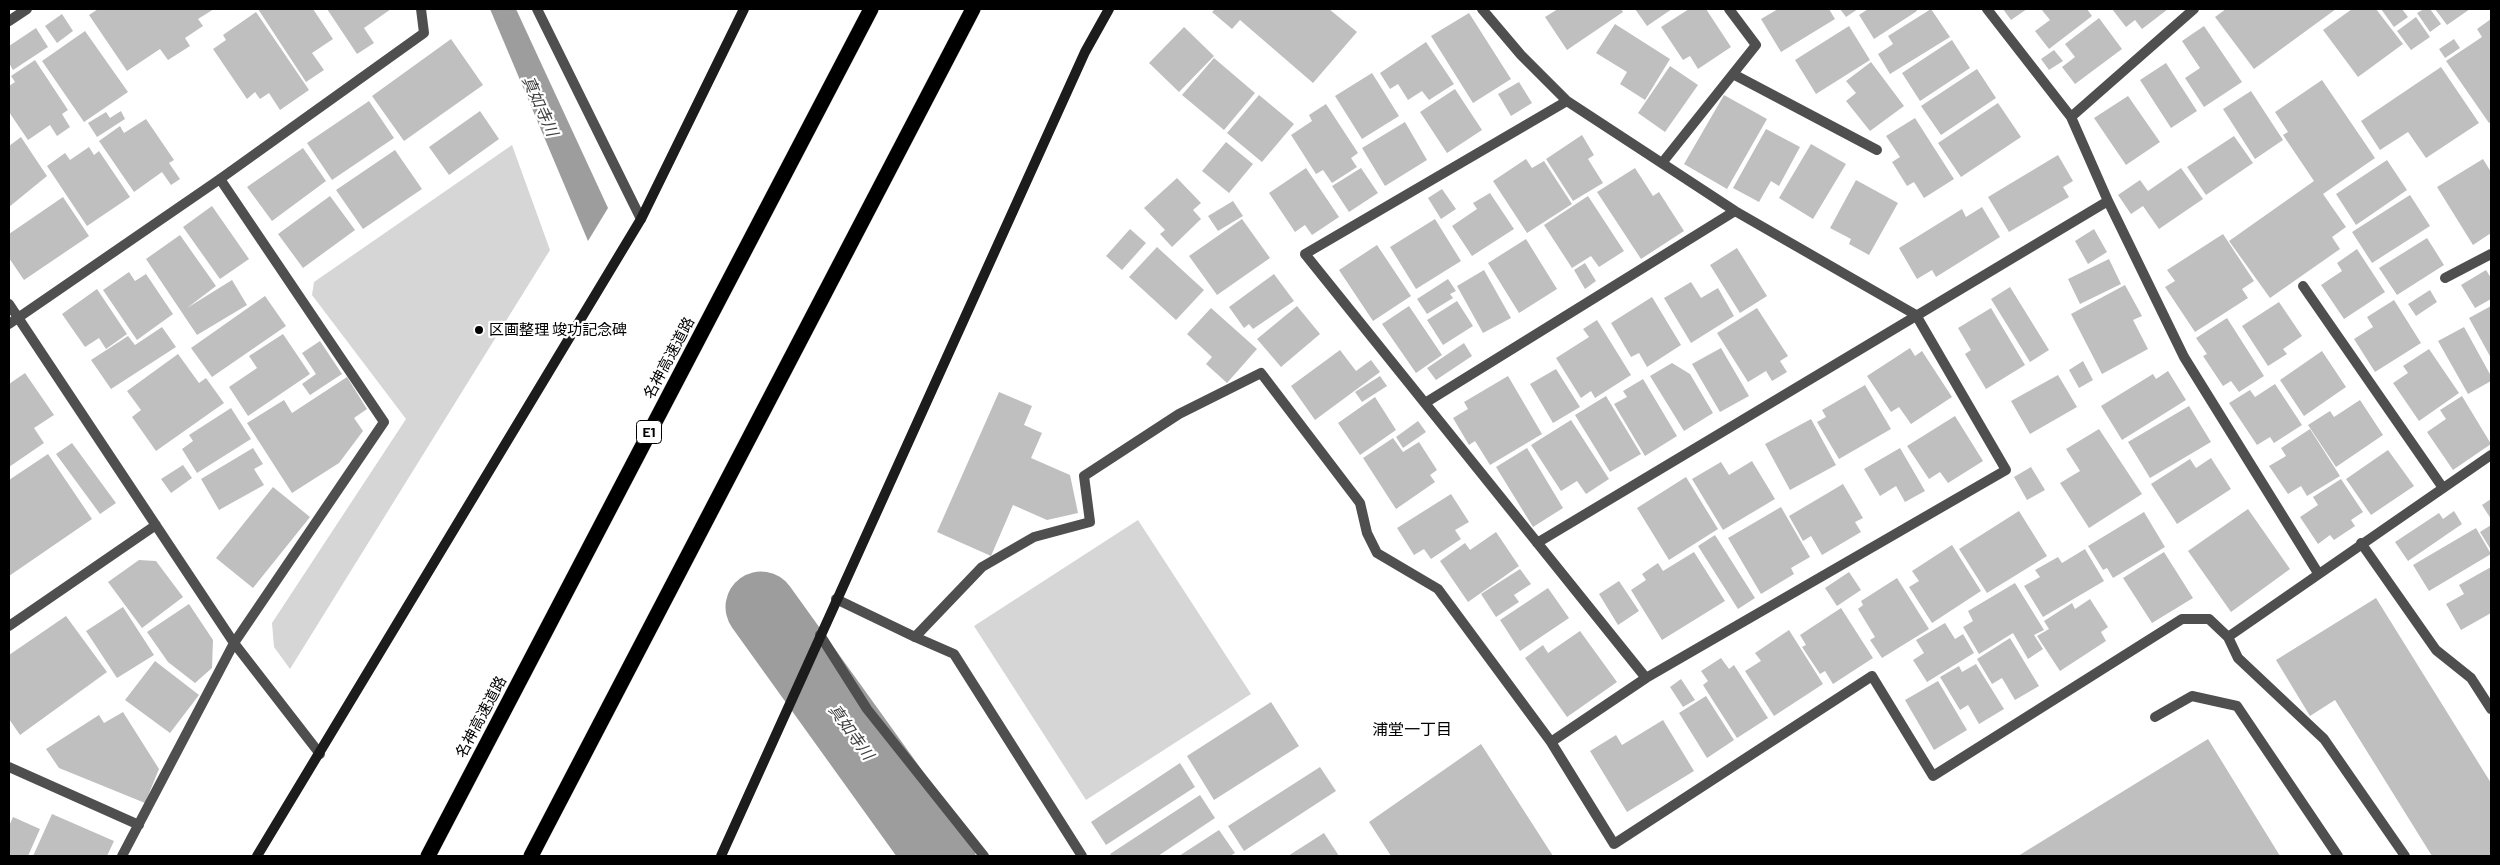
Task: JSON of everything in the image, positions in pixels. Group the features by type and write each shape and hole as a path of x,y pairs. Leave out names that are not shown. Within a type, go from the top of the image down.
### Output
{"highway":[{"name":"名神高速道路","path":"428,856 871,9"},
{"path":"531,856 973,9"}],"street":[{"path":"9,22 27,9"},
{"path":"9,324 220,179 424,32 421,9"},
{"path":"537,9 641,219"},
{"path":"257,856 641,219 744,9"},
{"path":"721,856 1085,52 1109,9"},
{"path":"1482,9 1521,55 1567,101 1735,210 1916,315 2006,470 1646,678 1551,742"},
{"path":"1662,163 1756,45 1729,9"},
{"path":"1988,9 2071,117 2108,201 2184,357 2318,574"},
{"path":"2071,117 2194,9"},
{"path":"1733,74 1877,150"},
{"path":"1567,101 1305,254 1646,678"},
{"path":"122,856 140,825 234,643 384,422 220,179"},
{"path":"1537,543 2108,201"},
{"path":"1425,403 1735,210"},
{"path":"2445,278 2491,254"},
{"path":"2303,286 2443,488"},
{"path":"9,304 234,643 320,754"},
{"path":"915,637 982,567 1034,537 1090,522 1084,476 1179,414 1261,374 1360,502 1367,533 1377,553 1438,589 1551,742 1614,844 1872,676 1933,776 2182,619 2209,620 2228,637 2238,658 2324,739 2405,856"},
{"path":"2228,637 2361,543 2491,455"},
{"path":"9,626 156,526"},
{"path":"2361,543 2436,650 2471,678 2491,709"},
{"path":"836,599 954,654 1082,856"},
{"path":"820,637 867,709 984,856"},
{"path":"2155,717 2192,696 2237,706 2334,855"},
{"path":"9,767 140,825"}],"shaded area":[{"path":"512,145 550,250 290,669 274,647 272,623 406,419 312,295 314,282"},
{"path":"1138,520 1251,694 1086,800 974,626"}],"water":[{"path":"490,9 516,9 608,208 588,241"}],"building":[{"path":"98,9 214,9 198,19 203,26 185,38 190,46 168,60 160,49 127,71 89,15"},
{"path":"258,9 313,9 333,39 312,53 324,70 306,82"},
{"path":"327,9 391,9 364,28 374,43 357,54"},
{"path":"1215,9 1329,9 1357,32 1313,83 1240,20 1232,29 1212,12"},
{"path":"1558,9 1621,9 1623,12 1567,50 1545,17"},
{"path":"1635,9 1672,9 1647,26"},
{"path":"1689,9 1706,9 1731,47 1698,69 1690,56 1683,60 1661,27"},
{"path":"1778,9 1829,9 1835,19 1781,52 1761,19"},
{"path":"1840,9 1858,9 1846,17"},
{"path":"1868,9 1916,9 1917,11 1874,39 1859,15"},
{"path":"1931,9 1950,37 1890,74 1878,54 1893,44 1888,36"},
{"path":"2003,9 2027,9 2011,20"},
{"path":"2041,9 2087,9 2092,16 2049,49 2035,31 2050,20"},
{"path":"2112,9 2168,9 2142,29 2135,20 2126,27"},
{"path":"2226,9 2336,9 2254,69 2215,17"},
{"path":"2352,9 2376,9 2403,44 2358,77 2323,30"},
{"path":"2381,9 2402,9 2408,17 2394,27"},
{"path":"2424,9 2430,9 2441,24 2430,32 2417,13"},
{"path":"2435,9 2470,9 2447,25"},
{"path":"256,12 309,90 280,110 269,93 260,99 255,92 247,99 213,49 226,40 223,35"},
{"path":"1469,13 1511,79 1473,103 1431,36"},
{"path":"62,14 73,31 57,43 45,26"},
{"path":"2416,17 2430,37 2411,50 2397,31"},
{"path":"2099,18 2122,49 2075,84 2062,67 2075,57 2065,44"},
{"path":"2491,19 2491,122 2489,123 2446,61 2482,37 2477,29"},
{"path":"1615,24 1670,59 1645,100 1620,84 1627,72 1596,53"},
{"path":"1849,26 1870,60 1816,94 1795,60"},
{"path":"2204,26 2242,82 2204,107 2185,78 2200,68 2182,41"},
{"path":"1184,27 1214,56 1179,92 1149,63"},
{"path":"36,28 48,47 13,70 9,63 9,46"},
{"path":"85,31 128,92 84,122 42,61"},
{"path":"451,39 483,85 404,141 372,96"},
{"path":"2454,39 2460,48 2445,58 2439,49"},
{"path":"1952,40 1970,68 1920,101 1902,73"},
{"path":"1426,42 1454,84 1429,100 1422,91 1408,100 1398,84 1390,89 1380,73"},
{"path":"2054,50 2063,61 2049,70 2041,59"},
{"path":"1214,58 1255,93 1224,130 1182,95"},
{"path":"35,60 68,110 62,114 70,127 57,136 50,125 28,140 9,112 9,86 15,82 11,76"},
{"path":"1871,62 1904,106 1870,131 1846,101 1856,93 1846,81"},
{"path":"2166,63 2197,111 2171,128 2140,80"},
{"path":"1670,66 1698,85 1665,132 1638,113"},
{"path":"2441,67 2479,123 2426,158 2408,132 2380,150 2361,121"},
{"path":"1977,69 1996,98 1941,135 1921,106"},
{"path":"1372,73 1399,116 1362,139 1335,96"},
{"path":"2322,80 2375,158 2323,194 2346,227 2332,237 2340,249 2270,298 2229,241 2314,181 2283,135 2288,132 2275,112"},
{"path":"1519,82 1532,103 1511,116 1498,94"},
{"path":"1455,89 1482,130 1447,153 1420,112"},
{"path":"2251,91 2283,140 2255,159 2223,109"},
{"path":"1259,95 1294,124 1262,162 1227,133"},
{"path":"1724,95 1767,119 1727,189 1684,164"},
{"path":"2128,96 2160,142 2126,165 2094,118"},
{"path":"369,101 394,138 332,180 307,143"},
{"path":"1998,103 2021,137 1961,177 1938,143"},
{"path":"1326,104 1358,153 1351,158 1357,167 1332,183 1323,170 1316,174 1291,135 1312,121 1309,115"},
{"path":"121,111 125,119 97,137 88,123 106,112 110,118"},
{"path":"480,111 499,139 449,175 429,147"},
{"path":"1915,118 1954,179 1924,198 1914,182 1907,186 1892,162 1900,157 1886,136"},
{"path":"146,119 174,160 169,163 180,179 171,185 162,172 134,192 99,141 120,126 124,133"},
{"path":"1405,122 1427,160 1385,186 1362,148"},
{"path":"1766,129 1800,147 1779,186 1771,181 1759,202 1733,188"},
{"path":"1582,135 1594,155 1588,159 1603,183 1573,201 1546,159"},
{"path":"2234,136 2253,163 2206,195 2187,167"},
{"path":"21,137 47,176 9,207 9,146"},
{"path":"1226,142 1253,164 1229,193 1202,171"},
{"path":"1811,144 1846,164 1813,219 1779,198"},
{"path":"89,147 94,155 99,151 130,197 87,226 47,166 65,153 70,160"},
{"path":"303,148 326,181 272,221 247,187"},
{"path":"395,150 422,189 363,229 336,190"},
{"path":"2058,155 2073,181 2063,187 2069,197 2009,232 1988,197"},
{"path":"1526,159 1532,168 1544,161 1572,204 1527,233 1493,181"},
{"path":"2483,159 2491,172 2491,233 2473,245 2437,187"},
{"path":"2387,160 2407,190 2356,225 2336,194"},
{"path":"1306,168 1339,217 1312,235 1305,225 1295,232 1269,193"},
{"path":"1361,168 1378,193 1349,212 1332,186"},
{"path":"1635,168 1653,196 1659,192 1684,231 1641,259 1597,192"},
{"path":"2181,168 2203,199 2159,229 2143,206 2131,214 2118,195 2140,180 2148,191"},
{"path":"1177,178 1201,203 1193,210 1201,219 1172,247 1160,234 1165,230 1144,208"},
{"path":"1856,180 1898,203 1869,255 1849,244 1851,239 1830,228"},
{"path":"1442,189 1456,209 1441,219 1428,198"},
{"path":"1490,193 1514,229 1472,256 1452,226 1477,209 1473,203"},
{"path":"2410,195 2430,226 2372,263 2352,232"},
{"path":"330,196 355,230 303,268 278,234"},
{"path":"1588,196 1624,251 1599,267 1591,256 1572,268 1544,225"},
{"path":"63,197 89,236 24,280 9,258 9,234"},
{"path":"1233,201 1243,216 1218,231 1208,216"},
{"path":"212,206 249,259 220,279 183,227"},
{"path":"1982,207 2000,237 1936,277 1932,270 1917,279 1899,248 1962,209 1966,217"},
{"path":"1242,219 1270,258 1217,295 1189,256"},
{"path":"1435,219 1461,261 1416,289 1390,247"},
{"path":"1130,229 1146,243 1122,270 1106,256"},
{"path":"2094,229 2107,252 2088,264 2075,241"},
{"path":"2223,234 2254,281 2242,289 2248,298 2195,332 2165,287 2175,281 2167,270"},
{"path":"180,235 216,286 187,308 232,280 247,305 197,335 146,259"},
{"path":"2427,238 2444,265 2397,295 2379,268"},
{"path":"1526,239 1557,289 1519,313 1488,263"},
{"path":"1377,245 1411,296 1373,321 1339,270"},
{"path":"1157,247 1204,290 1176,320 1129,277"},
{"path":"1737,248 1767,296 1740,313 1710,265"},
{"path":"2357,249 2385,292 2344,319 2321,285 2342,271 2337,263"},
{"path":"2109,259 2121,284 2080,304 2068,279"},
{"path":"1585,263 1596,281 1585,289 1574,270"},
{"path":"1484,270 1511,318 1483,333 1457,286"},
{"path":"2486,270 2491,278 2491,299 2475,308 2461,285"},
{"path":"129,272 135,281 146,274 173,314 137,340 103,290"},
{"path":"1274,274 1294,301 1253,329 1249,324 1244,328 1229,307"},
{"path":"1448,279 1456,291 1450,294 1453,298 1427,314 1417,299"},
{"path":"1691,282 1701,298 1718,288 1734,316 1691,343 1664,298"},
{"path":"2125,285 2142,316 2133,320 2148,349 2102,374 2071,314"},
{"path":"2010,287 2049,350 2030,362 1991,299"},
{"path":"97,289 127,334 106,349 99,338 85,347 62,314"},
{"path":"2430,290 2437,302 2416,316 2408,304"},
{"path":"265,296 286,326 212,377 191,348"},
{"path":"1652,297 1681,345 1647,367 1639,353 1631,357 1611,323"},
{"path":"2394,300 2421,343 2375,372 2354,339 2373,327 2367,317"},
{"path":"1457,301 1473,326 1443,345 1427,320"},
{"path":"2279,302 2302,336 2283,349 2287,354 2268,366 2242,326"},
{"path":"1297,306 1320,334 1281,367 1257,339"},
{"path":"1409,306 1442,355 1416,373 1382,324"},
{"path":"2491,306 2491,358 2469,318"},
{"path":"1211,308 1257,349 1227,383 1206,364 1212,357 1187,334"},
{"path":"1757,308 1788,356 1780,361 1787,372 1772,381 1766,371 1748,382 1717,333"},
{"path":"1991,308 2025,365 1986,389 1965,354 1971,350 1958,328"},
{"path":"2227,318 2264,376 2239,392 2231,381 2223,386 2203,356 2207,354 2196,338"},
{"path":"1597,320 1631,375 1595,398 1591,391 1581,398 1556,358 1589,337 1583,329"},
{"path":"162,327 176,347 111,389 91,360 128,336 135,345"},
{"path":"2464,327 2491,376 2491,381 2468,394 2438,341"},
{"path":"283,334 310,374 248,416 229,387 257,368 249,356"},
{"path":"320,341 342,374 310,395 302,384 316,374 302,353"},
{"path":"1464,343 1472,356 1436,380 1427,368"},
{"path":"1721,348 1749,396 1720,412 1692,364"},
{"path":"1910,348 1915,356 1922,351 1952,397 1911,424 1899,407 1891,412 1867,376"},
{"path":"2429,349 2459,393 2419,421 2393,383 2408,373 2403,366"},
{"path":"1340,350 1356,371 1371,360 1380,372 1315,420 1291,386"},
{"path":"2322,351 2346,387 2304,416 2280,380"},
{"path":"178,354 199,383 206,378 224,403 156,451 132,417 141,410 127,391"},
{"path":"2083,361 2093,380 2079,388 2069,370"},
{"path":"1672,363 1690,374 1713,413 1684,431 1650,376"},
{"path":"1556,369 1580,407 1553,423 1530,384"},
{"path":"2168,371 2186,400 2122,440 2101,406 2153,374 2156,379"},
{"path":"25,373 54,415 34,428 44,443 9,467 9,384"},
{"path":"2058,375 2077,407 2030,434 2011,401"},
{"path":"1380,376 1387,386 1362,402 1355,392"},
{"path":"1508,376 1542,434 1490,465 1475,441 1469,445 1453,418 1468,409 1464,402"},
{"path":"347,377 367,409 354,418 363,431 339,463 292,493 247,423 284,400 292,413"},
{"path":"1643,379 1677,436 1645,456 1614,404 1627,397 1623,391"},
{"path":"2275,384 2302,425 2274,443 2270,437 2257,445 2229,403 2250,390 2255,397"},
{"path":"1865,385 1891,429 1839,459 1817,422 1826,417 1822,410"},
{"path":"999,392 1032,406 1024,425 1042,433 1031,458 1070,475 1078,513 1047,520 1013,505 991,556 937,532"},
{"path":"1606,396 1641,454 1610,472 1575,415"},
{"path":"2462,396 2491,444 2453,470 2427,432 2446,419 2440,410"},
{"path":"1375,397 1396,430 1360,455 1338,423"},
{"path":"2360,400 2383,435 2336,467 2308,425 2330,411 2334,417"},
{"path":"2189,406 2211,442 2150,478 2128,442"},
{"path":"231,408 251,439 197,473 182,449 193,441 189,435"},
{"path":"1955,416 1983,461 1948,483 1940,472 1929,479 1907,446"},
{"path":"1811,419 1836,465 1790,490 1765,444"},
{"path":"1571,420 1609,479 1586,494 1577,481 1561,491 1531,445"},
{"path":"1418,421 1426,432 1403,448 1396,437"},
{"path":"2099,429 2142,494 2089,528 2060,483 2080,471 2066,449"},
{"path":"2310,429 2340,476 2307,496 2301,486 2288,494 2269,466 2286,456 2281,448"},
{"path":"1393,438 1403,452 1419,442 1437,470 1430,475 1435,482 1396,509 1363,458"},
{"path":"72,443 116,503 100,514 56,454"},
{"path":"253,448 263,464 254,469 264,485 219,510 201,479"},
{"path":"1527,448 1563,508 1533,527 1496,467"},
{"path":"1900,448 1925,491 1905,502 1896,486 1880,496 1864,469"},
{"path":"2388,450 2414,486 2371,515 2346,479"},
{"path":"48,454 92,519 9,576 9,480"},
{"path":"2211,458 2231,489 2177,524 2151,484 2190,459 2196,468"},
{"path":"1752,461 1775,499 1723,530 1692,479 1721,462 1729,475"},
{"path":"183,465 192,478 171,493 161,479"},
{"path":"2031,467 2045,490 2027,500 2014,477"},
{"path":"1686,477 1718,529 1669,560 1637,508"},
{"path":"2341,479 2363,512 2351,520 2355,526 2334,540 2330,535 2318,544 2300,517 2318,505 2313,497"},
{"path":"1843,484 1863,518 1855,522 1861,532 1822,555 1811,536 1803,541 1789,516"},
{"path":"273,487 310,517 253,588 216,558"},
{"path":"1451,494 1469,522 1455,530 1461,539 1431,559 1424,549 1414,555 1397,528"},
{"path":"2491,499 2491,519 2482,505"},
{"path":"1781,507 1810,557 1791,568 1794,574 1761,594 1728,538"},
{"path":"2248,509 2290,569 2231,612 2188,551"},
{"path":"2019,511 2047,556 1987,593 1959,549"},
{"path":"2454,511 2462,524 2408,561 2395,542 2439,513 2443,519"},
{"path":"2144,512 2165,547 2113,578 2107,568 2103,570 2088,546"},
{"path":"2491,525 2491,550 2480,532"},
{"path":"2476,528 2491,554 2429,591 2413,565"},
{"path":"1496,532 1519,566 1468,602 1440,561 1465,543 1470,550"},
{"path":"1715,535 1755,598 1738,609 1698,546"},
{"path":"1952,545 1981,591 1932,623 1909,587 1919,581 1912,571"},
{"path":"2085,549 2104,581 2043,617 2024,586 2040,577 2035,570 2058,557 2062,563"},
{"path":"1694,552 1725,601 1662,640 1631,590 1646,580 1642,574 1658,563 1663,571"},
{"path":"2164,552 2193,598 2152,623 2123,578"},
{"path":"139,560 156,561 183,597 142,628 108,582"},
{"path":"2491,567 2491,613 2461,630 2446,604 2464,594 2459,585"},
{"path":"1520,569 1531,584 1514,595 1519,602 1496,617 1481,594"},
{"path":"1849,572 1861,590 1837,606 1825,588"},
{"path":"1897,578 1929,629 1882,658 1870,640 1875,637 1858,609 1863,605 1861,601"},
{"path":"1619,581 1639,611 1618,625 1599,594"},
{"path":"2015,583 2044,630 2034,635 2043,649 2028,659 2013,633 1979,654 1963,627 1973,621 1968,611"},
{"path":"1548,588 1569,618 1520,651 1500,620"},
{"path":"2376,598 2491,783 2491,856 2432,856 2335,700 2310,716 2276,660"},
{"path":"2090,599 2108,627 2101,632 2106,641 2060,671 2037,636 2049,629 2044,621 2072,603 2075,609"},
{"path":"189,604 213,640 212,668 195,683 168,662 147,632"},
{"path":"123,607 154,655 117,678 86,631"},
{"path":"1841,608 1873,658 1833,684 1825,671 1820,674 1802,647 1806,645 1800,635"},
{"path":"66,616 107,672 20,735 9,719 9,655"},
{"path":"1945,623 1955,639 1963,634 1974,653 1927,682 1913,660 1924,653 1916,640"},
{"path":"1789,630 1823,684 1774,716 1745,671 1761,661 1755,653"},
{"path":"1580,631 1617,682 1567,717 1525,658 1543,645 1548,653"},
{"path":"2010,638 2039,686 2015,700 2002,678 1992,684 1977,659"},
{"path":"1721,658 1729,669 1734,665 1768,718 1737,738 1703,685 1708,681 1701,671"},
{"path":"155,661 199,695 170,733 125,700"},
{"path":"1976,664 2004,709 1979,724 1968,705 1960,710 1940,677 1959,666 1962,672"},
{"path":"1681,679 1695,700 1683,707 1670,687"},
{"path":"1938,681 1967,730 1934,750 1905,700"},
{"path":"1706,696 1734,740 1707,758 1679,713"},
{"path":"1271,702 1299,746 1214,800 1187,756"},
{"path":"123,712 159,769 145,803 59,768 46,749 99,715 104,723"},
{"path":"1663,720 1694,771 1627,812 1590,751 1616,735 1622,745"},
{"path":"2208,739 2280,856 2018,856"},
{"path":"1481,744 1553,856 1391,856 1369,822"},
{"path":"1180,763 1195,787 1106,845 1091,822"},
{"path":"1320,767 1336,791 1244,851 1228,826"},
{"path":"1200,795 1215,818 1158,856 1112,856 1110,854"},
{"path":"52,814 114,841 107,856 33,856"},
{"path":"13,817 40,829 28,856 9,856 9,826"},
{"path":"1219,830 1235,853 1230,856 1179,856"},
{"path":"1324,833 1339,856 1288,856"}],"waterway":[{"name":"真如寺川","path":"761,607 940,856"}],"place":[{"name":"区画整理 竣功記念碑","path":"479,330"}],"district":[{"name":"浦堂一丁目","path":"1412,730"}]}
